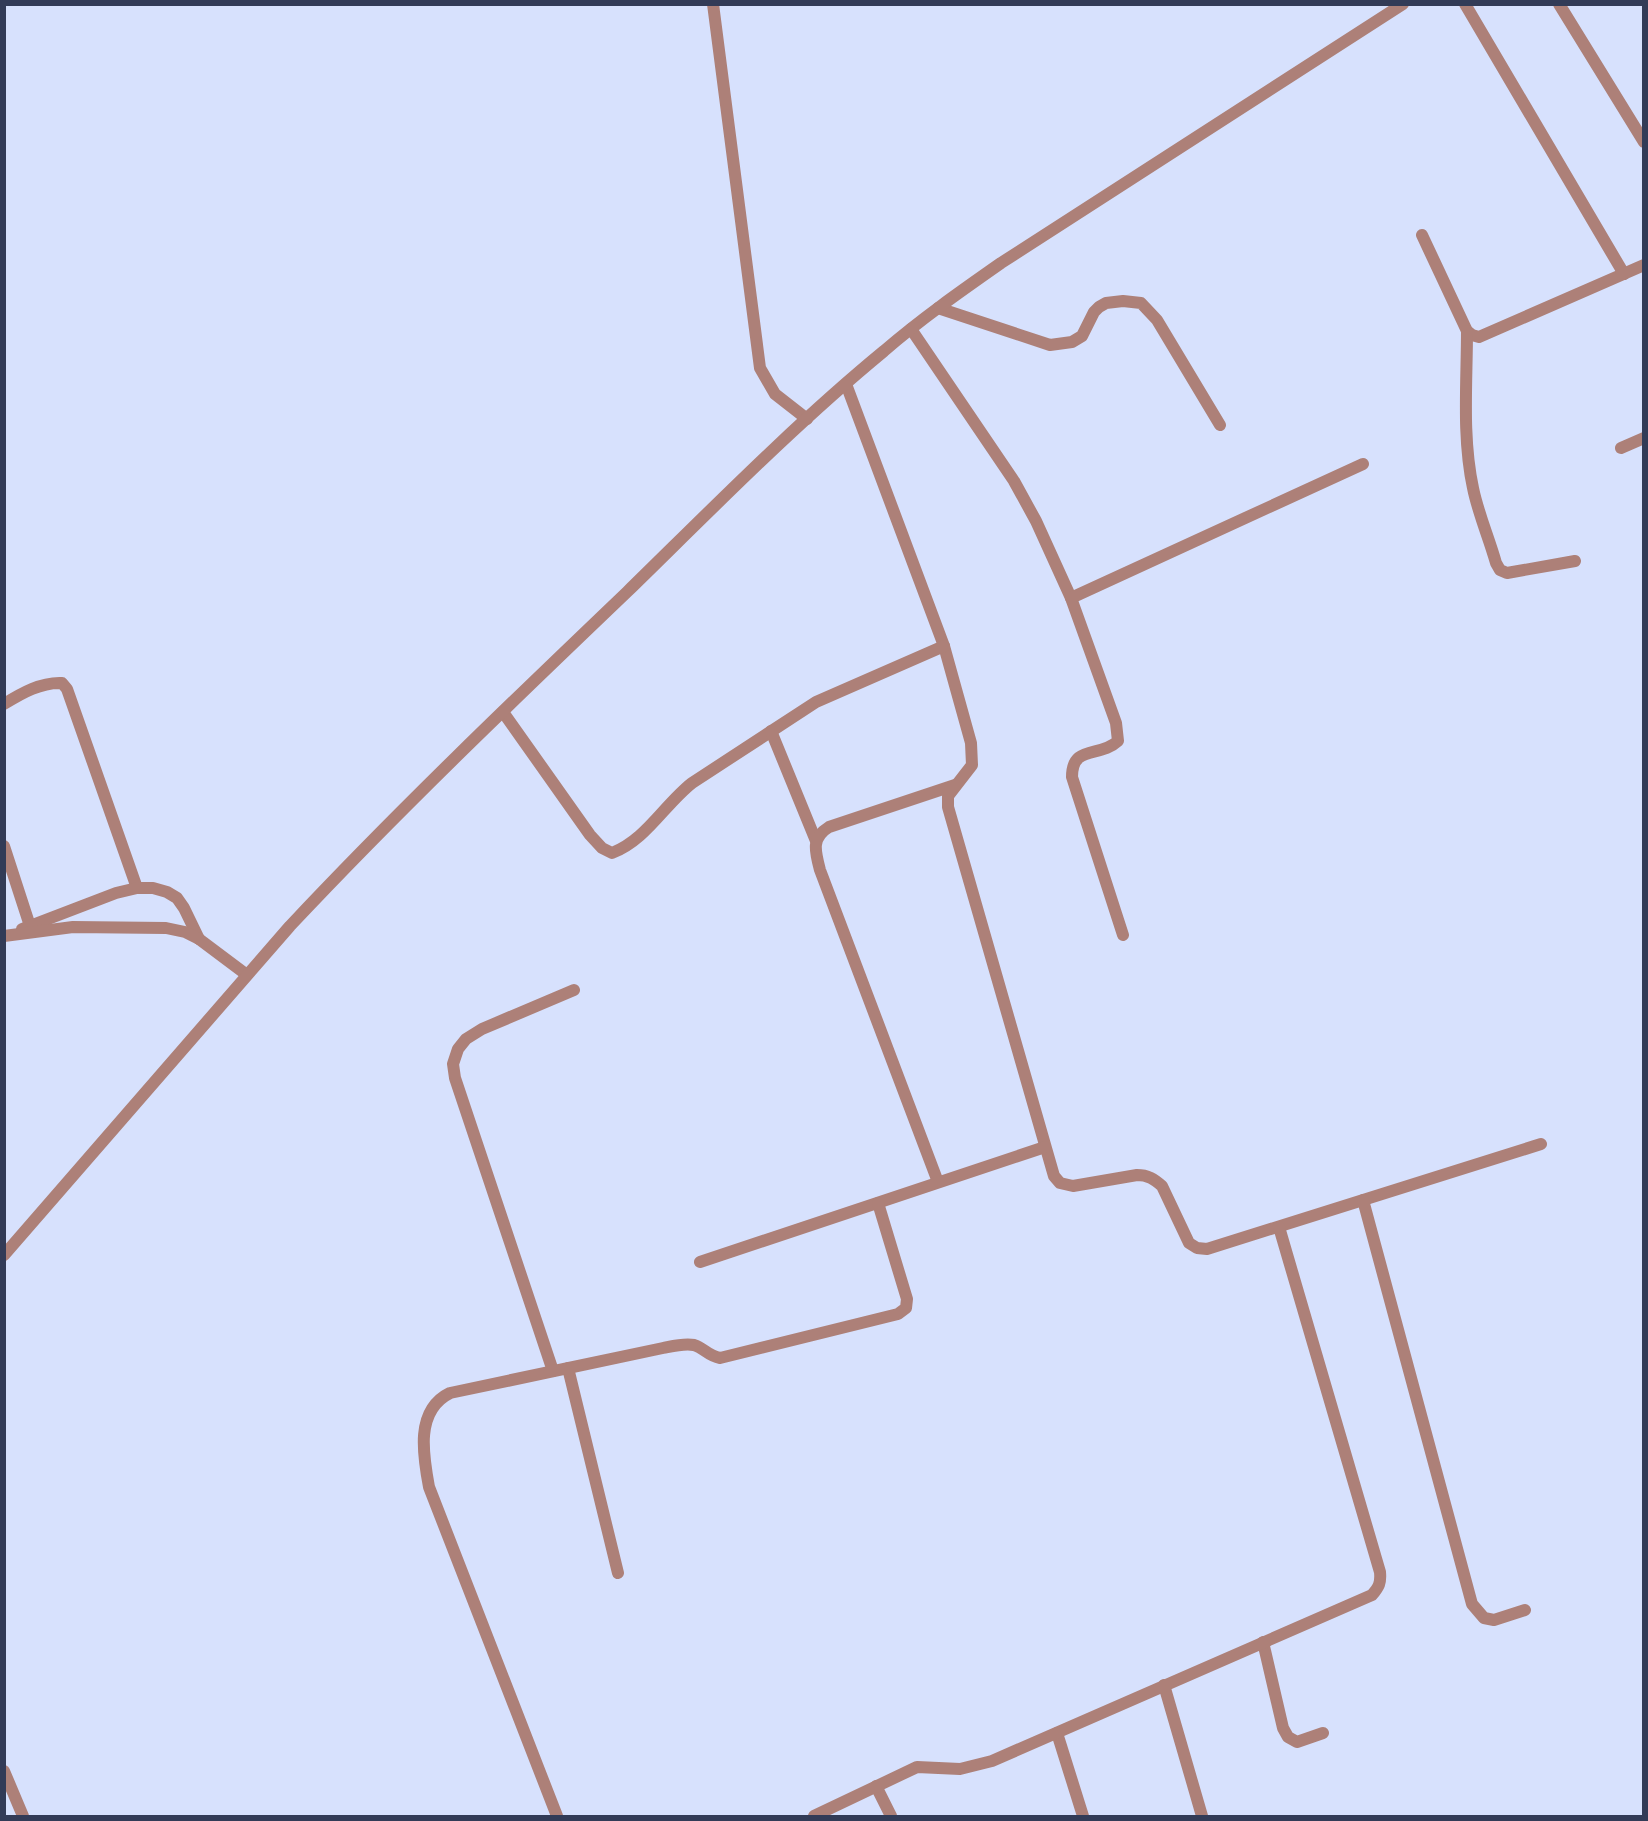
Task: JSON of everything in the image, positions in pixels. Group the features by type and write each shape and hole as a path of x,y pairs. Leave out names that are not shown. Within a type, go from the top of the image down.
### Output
{"street":[{"path":"713,4 760,368 775,394 807,419"},
{"path":"4,1255 332,881 503,712 846,384 911,329 1001,263 1403,4"},
{"path":"1465,4 1624,274"},
{"path":"1559,4 1644,142"},
{"path":"1422,235 1467,331 1467,435 1470,473 1496,563 1500,570 1507,573 1575,561"},
{"path":"1467,331 1479,337 1487,335 1644,265"},
{"path":"938,308 1050,345 1061,345 1082,336 1099,307 1114,301 1141,303 1157,320 1220,425"},
{"path":"911,329 1025,500 1071,598 1118,732 1118,741 1113,746 1076,759 1072,765 1072,777 1123,934"},
{"path":"846,384 944,646 973,754 972,765 948,796 953,827 1045,1147 1054,1176 1060,1183 1073,1186 1137,1174 1155,1179 1162,1186 1189,1243 1197,1248 1207,1249 1541,1144"},
{"path":"1621,448 1644,438"},
{"path":"1071,598 1363,464"},
{"path":"503,712 590,836 602,848 612,853 637,839 678,794 692,783 816,702 944,646"},
{"path":"4,704 19,695 53,683 62,683 67,689 137,888"},
{"path":"771,731 816,842 820,870 938,1182"},
{"path":"816,842 821,832 830,827 955,785"},
{"path":"4,846 30,926"},
{"path":"199,939 177,898 153,888 137,888 116,893 4,936 74,927 147,927 175,930 199,939 248,975"},
{"path":"553,1371 455,1078 453,1064 458,1049 466,1039 482,1029 574,990"},
{"path":"700,1262 1045,1147"},
{"path":"1363,1200 1472,1604 1484,1618 1494,1620 1526,1610"},
{"path":"557,1816 449,1537 435,1507 424,1461 424,1436 434,1404 450,1393 682,1344 694,1345 711,1357 720,1358 898,1314 906,1308 907,1299 879,1203"},
{"path":"814,1816 917,1767 960,1769 984,1764 1372,1595 1381,1581 1380,1572 1278,1227"},
{"path":"568,1368 618,1573"},
{"path":"1263,1642 1282,1728 1288,1737 1297,1742 1323,1733"},
{"path":"1164,1685 1202,1816"},
{"path":"1057,1733 1083,1816"},
{"path":"4,1771 23,1816"},
{"path":"876,1786 891,1816"}]}
